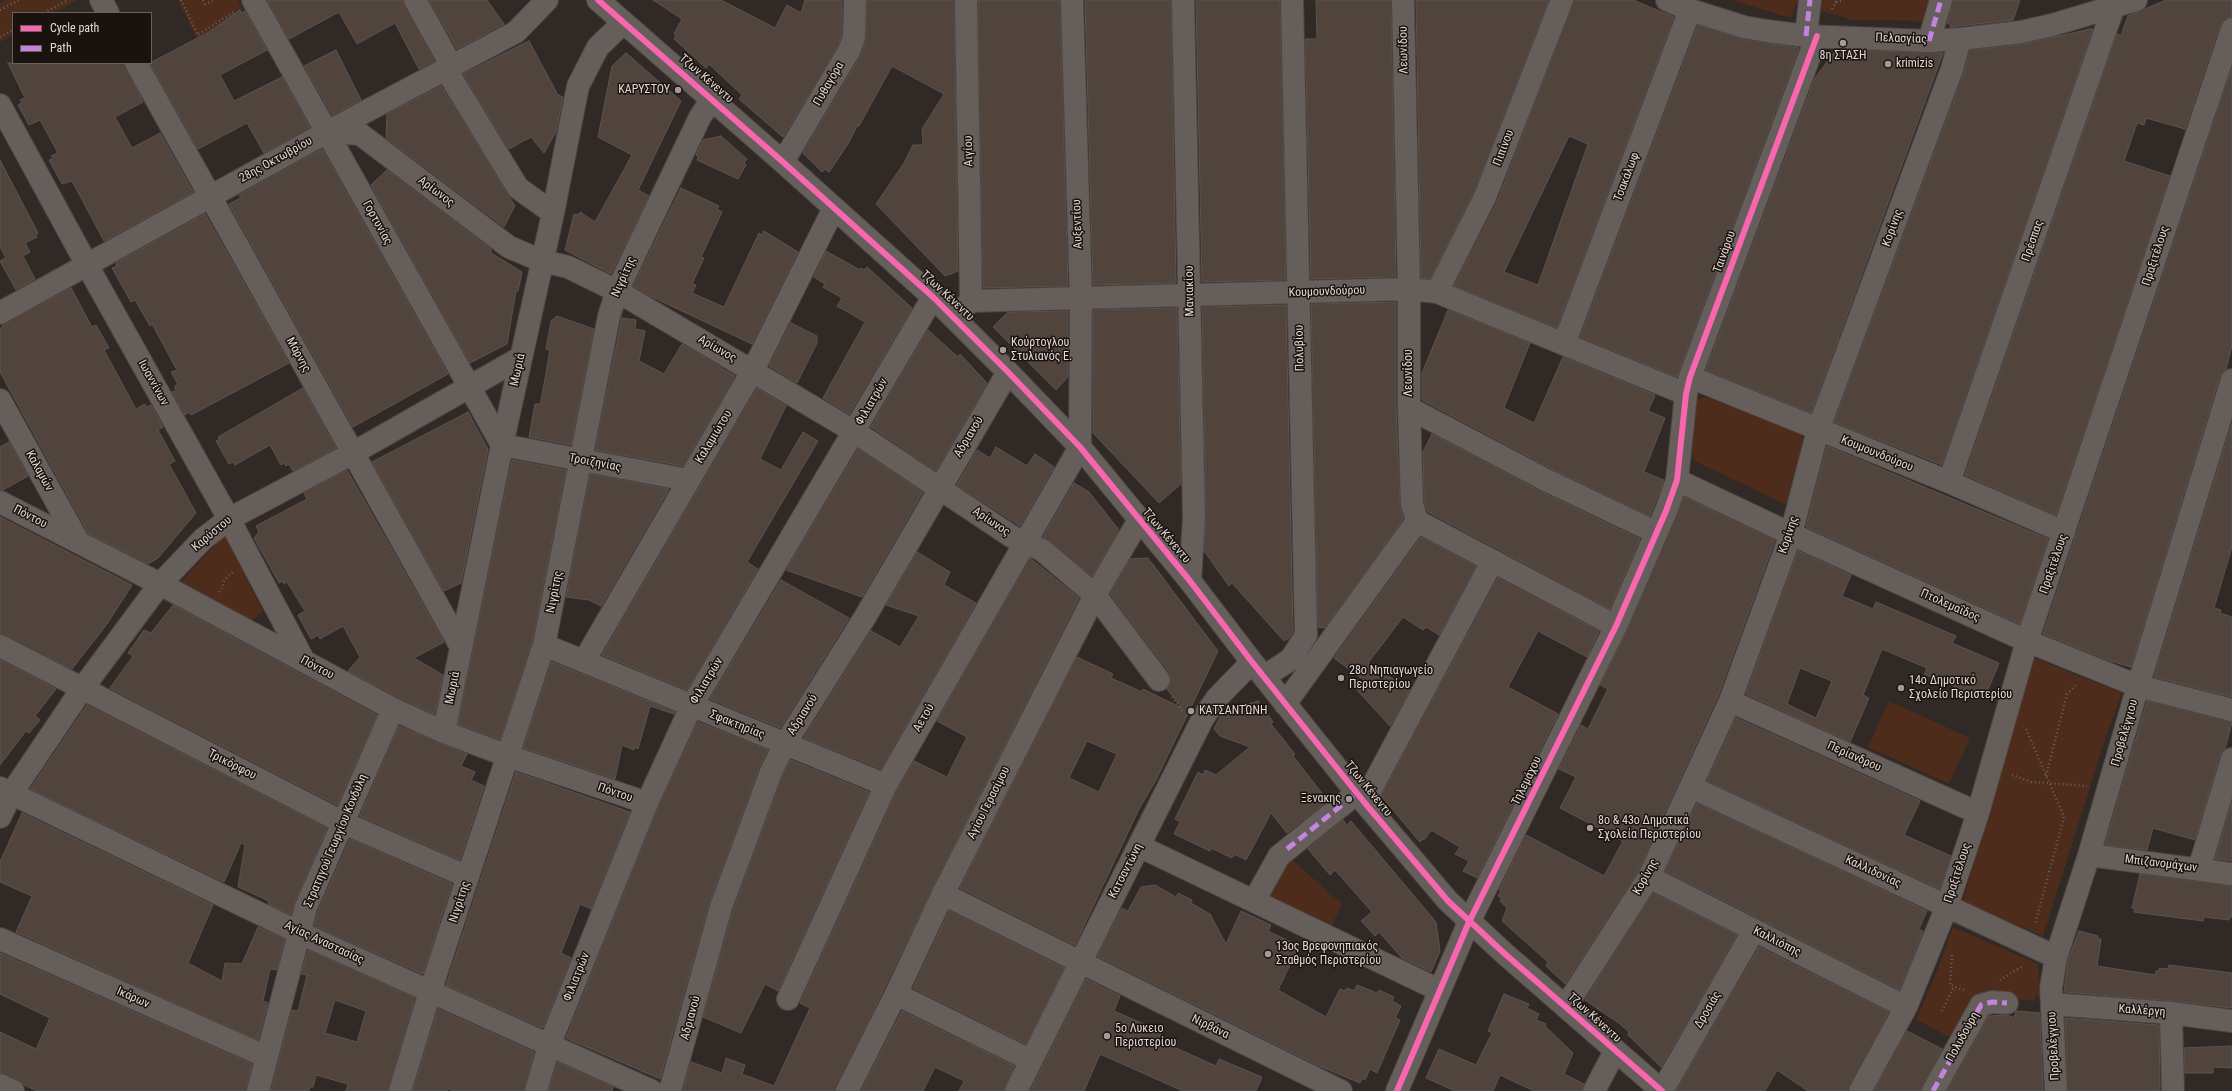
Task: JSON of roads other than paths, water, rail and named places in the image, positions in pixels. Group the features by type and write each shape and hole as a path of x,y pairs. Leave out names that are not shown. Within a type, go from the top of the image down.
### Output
{"street":[{"path":"101,0 107,12"},
{"path":"415,0 448,67 518,188 553,213"},
{"name":"28ης Οκτωβρίου","path":"0,313 86,264 327,132 516,32 547,0"},
{"name":"Τζων Κένεντυ","path":"598,0 784,162 933,297 1008,372 1080,447 1190,581 1258,670 1360,798 1448,901 1469,922 1662,1091"},
{"name":"Πυθαγόρα","path":"784,162 850,49 854,37 855,0"},
{"name":"Αιγίου","path":"966,0 971,301"},
{"name":"Αυξεντίου","path":"1072,0 1081,300 1080,447"},
{"name":"Μανιακίου","path":"1183,0 1194,518 1190,581"},
{"name":"Πολυβίου","path":"1258,670 1291,659 1306,635 1292,0"},
{"name":"Λεωνίδου","path":"1403,0 1409,289 1409,408 1412,504 1417,521"},
{"name":"Πιπίνου","path":"1437,292 1485,197 1562,0"},
{"name":"Πελασγίας","path":"1667,0 1701,8 1744,27 1812,36 1929,41 2021,32 2115,4 2136,0"},
{"name":"Ταινάρου","path":"1677,480 1688,385 1812,36 1810,0"},
{"path":"1929,41 1942,0"},
{"name":"Γορτυνίας","path":"247,4 327,132 468,387 502,445"},
{"name":"Πρέσπας","path":"1949,482 2115,4"},
{"name":"Τσακάλωφ","path":"1564,344 1701,8"},
{"name":"Μωριά","path":"444,732 460,647 520,358 553,213 578,86 598,48 623,23"},
{"name":"Πραξιτέλους","path":"1860,1091 1906,1007 1947,906 1978,813 2027,641 2232,29"},
{"name":"Κορίνης","path":"1566,1006 1649,877 1730,701 1791,534 1818,430 1952,69 1960,39"},
{"name":"Μάρνης","path":"137,64 460,647"},
{"name":"Νιγρίτης","path":"400,1091 430,992 544,645 609,316 617,290 700,117 712,99"},
{"name":"Ιωαννίνων","path":"0,105 86,264 229,519 304,661"},
{"name":"Αρίωνος","path":"327,132 360,134 509,247 542,261 568,267 617,290 753,370 854,432 1011,536 1042,550 1095,595 1159,680"},
{"name":"Καλαμιώτου","path":"584,661 753,370 834,208"},
{"name":"Κουμουνδούρου","path":"971,301 1081,300 1409,289 1437,292 1564,344 1818,430 1949,482 2064,532"},
{"name":"Φιλιατρών","path":"536,1091 549,1046 647,803 691,707 933,297"},
{"path":"954,317 971,301"},
{"name":"Καρύστου","path":"0,817 6,791 160,584 203,539 229,519 353,453 520,358"},
{"name":"Αδριανού","path":"670,1091 721,907 771,772 785,744 865,616 1008,372"},
{"name":"Προβελέγγιου","path":"2056,1091 2051,988 2056,957 2089,855 2138,686 2231,387"},
{"name":"Καλαμών","path":"0,400 78,541"},
{"path":"1409,408 1544,479 1655,532"},
{"name":"Τροιζηνίας","path":"502,445 580,461 688,480"},
{"name":"Αετού","path":"788,999 886,785 1080,447"},
{"name":"Τηλεμάχου","path":"1397,1091 1469,922 1616,626 1655,532 1666,511 1677,480"},
{"name":"Πτολεμαΐδος","path":"1677,480 1791,534 2027,641 2138,686 2232,710"},
{"name":"Πόντου","path":"0,502 160,584 393,710 444,732 508,756 647,803"},
{"name":"Αγίου Γερασίμου","path":"847,1091 896,994 943,894 1095,595 1139,520"},
{"path":"1285,704 1417,521 1492,562 1616,626"},
{"path":"1254,901 1278,856 1360,798 1492,562"},
{"name":"Σφακτηρίας","path":"544,645 691,707 886,785"},
{"name":"Τρικόρφου","path":"0,646 344,823 468,877"},
{"name":"Κατσαντώνη","path":"1016,1091 1030,1060 1197,730 1217,698 1258,670"},
{"name":"Περίανδρου","path":"1730,701 1978,813"},
{"name":"Στρατηγού Γεωργίου Κονδύλη","path":"258,1091 306,907 393,710"},
{"path":"2199,869 2232,759"},
{"name":"Καλλιδονίας","path":"1690,787 1947,906 2029,953 2056,957"},
{"name":"Αγίας Αναστασίας","path":"6,791 300,933 652,1091"},
{"path":"1139,846 1439,990"},
{"name":"Μπιζανομάχων","path":"2089,855 2232,874"},
{"name":"Καλλιόπης","path":"1649,877 1906,1007"},
{"name":"Νιρβάνα","path":"943,894 1341,1091"},
{"name":"Δροσιάς","path":"1662,1091 1754,930"},
{"name":"Ικάρων","path":"0,939 267,1057"},
{"path":"896,994 1030,1060"},
{"name":"Πολυδούρη","path":"1933,1091 1981,1006 1998,996"},
{"name":"Καλλέργη","path":"2052,1004 2171,1013 2232,1021"},
{"path":"2171,1013 2173,1091"},
{"path":"1594,1091 1615,1051"},
{"path":"0,1085 13,1091"}],"place":[{"name":"8η ΣΤΑΣΗ","path":"1843,43"},
{"name":"krimizis","path":"1888,64"},
{"name":"ΚΑΡΥΣΤΟΥ","path":"678,90"},
{"name":"Κούρτογλου Στυλιανός Ε.","path":"1003,350"},
{"name":"28ο Νηπιαγωγείο Περιστερίου","path":"1341,678"},
{"name":"14ο Δημοτικό Σχολείο Περιστερίου","path":"1901,688"},
{"name":"ΚΑΤΣΑΝΤΏΝΗ","path":"1191,711"},
{"name":"Ξενακης","path":"1349,799"},
{"name":"8ο & 43ο Δημοτικά Σχολεία Περιστερίου","path":"1590,828"},
{"name":"13ος Βρεφονηπιακός Σταθμός Περιστερίου","path":"1268,954"},
{"name":"5ο Λυκειο Περιστερίου","path":"1107,1036"}]}
